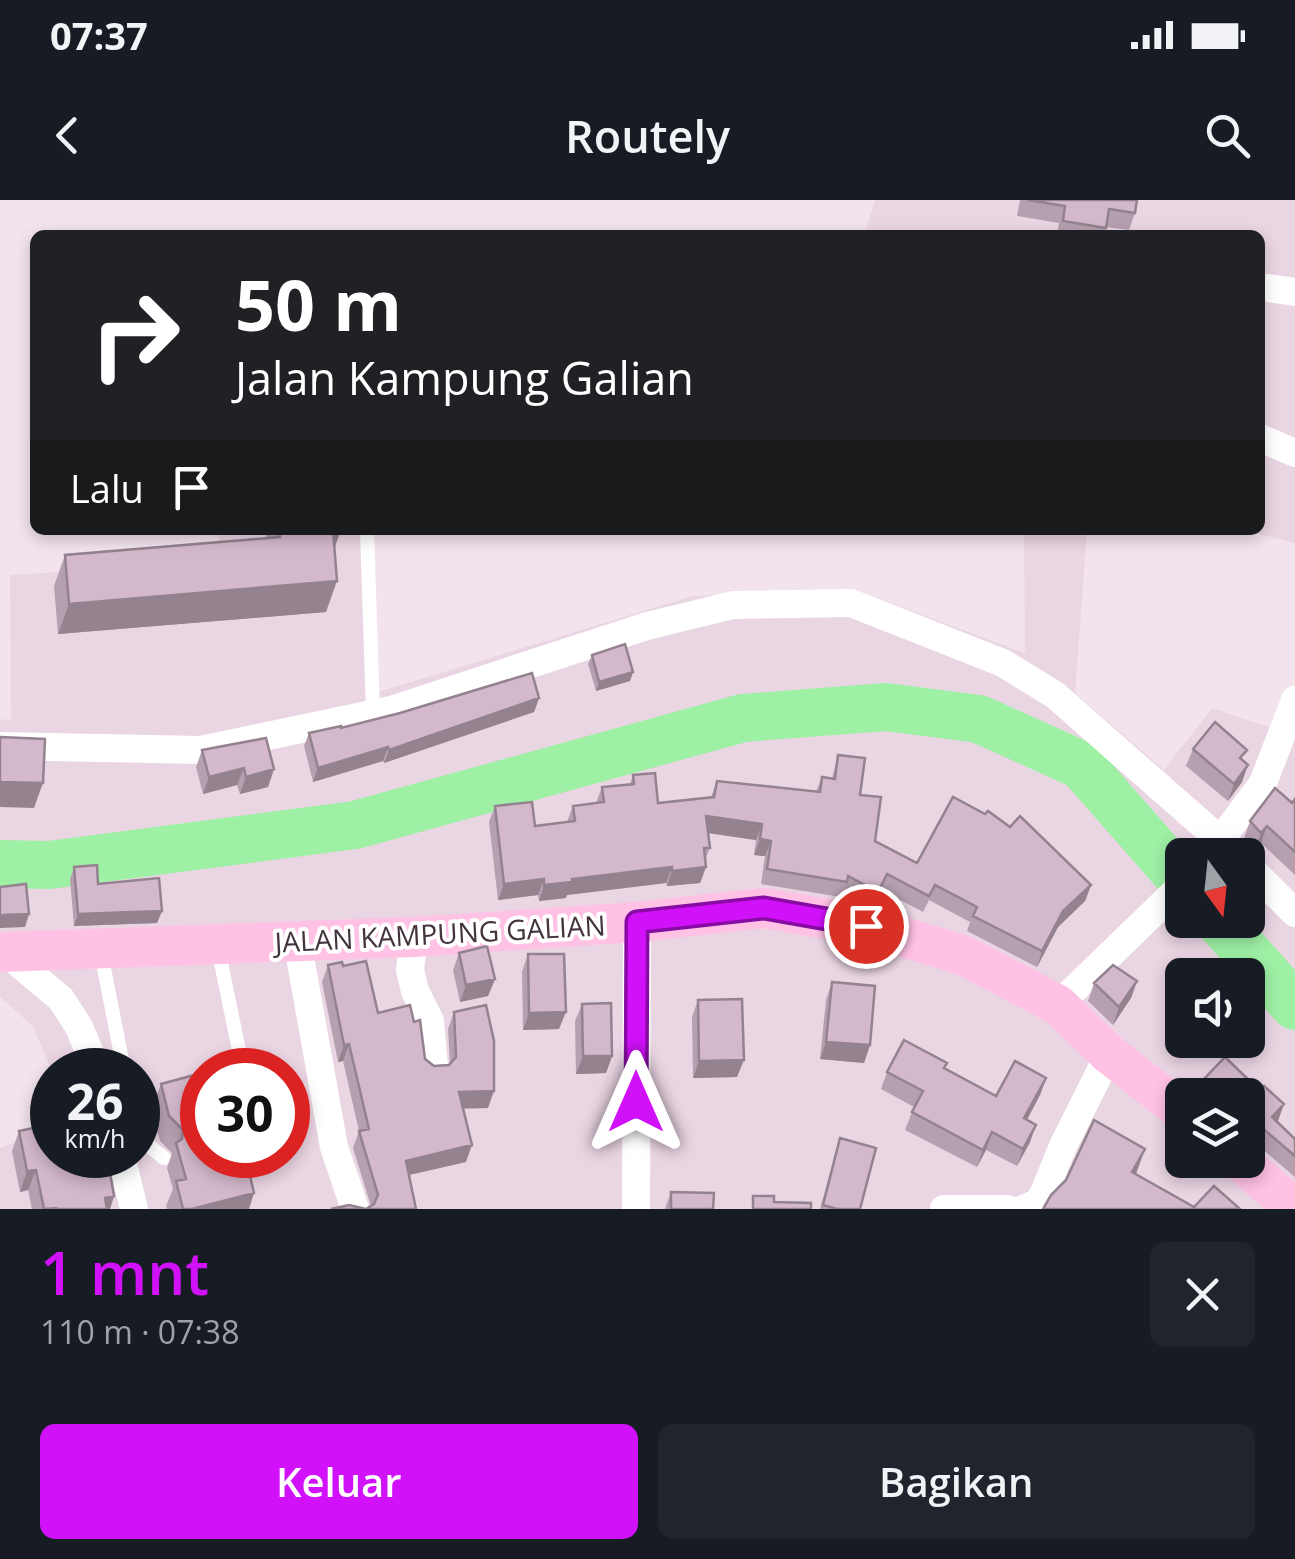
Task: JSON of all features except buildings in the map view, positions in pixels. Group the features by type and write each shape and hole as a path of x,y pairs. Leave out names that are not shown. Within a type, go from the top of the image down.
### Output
{"main road":[{"name":"JALAN KAMPUNG GALIAN","path":"2,952 414,937 637,922 764,908 866,926 963,955 1058,1004 1109,1054 1165,1098"},
{"path":"1259,1178 1295,1209"}],"street":[{"path":"1265,288 1295,292"},
{"path":"1265,440 1295,453"},
{"path":"0,746 200,750 373,714 647,626 733,605 851,603 1003,664 1055,695 1209,838"},
{"path":"1229,838 1263,783 1295,700"},
{"path":"1265,883 1295,912"},
{"path":"1058,1004 1165,902"},
{"path":"636,1209 637,922"},
{"path":"414,937 410,970 430,1021 434,1067"},
{"path":"297,940 334,1147 355,1209"},
{"path":"2,952 61,999 88,1048"},
{"path":"1023,1209 1044,1195 1063,1146 1109,1054"},
{"path":"127,1178 134,1209"},
{"path":"944,1209 1007,1209"}],"lane":[{"path":"368,535 373,714"},
{"path":"217,942 239,1048"},
{"path":"100,949 120,1048"},
{"path":"160,1155 164,1158"}],"shaded area":[{"path":"875,200 1295,200 1295,543 1262,535 1265,230 866,230"},
{"path":"218,535 364,535 372,694 693,596 856,590 1025,653 1024,535 1087,535 1075,693 1164,770 1212,708 1295,736 1295,1209 0,1209 0,1148 30,1136 30,1178 160,1178 160,1048 42,1048 33,1026 0,997 0,720 11,719 10,575 218,562"}],"waterway":[{"path":"0,864 49,865 355,825 743,718 886,707 979,719 1081,765 1165,861"},
{"path":"1234,938 1295,1006"}],"route":[{"path":"636,1102 637,922 764,908 866,926"}]}
